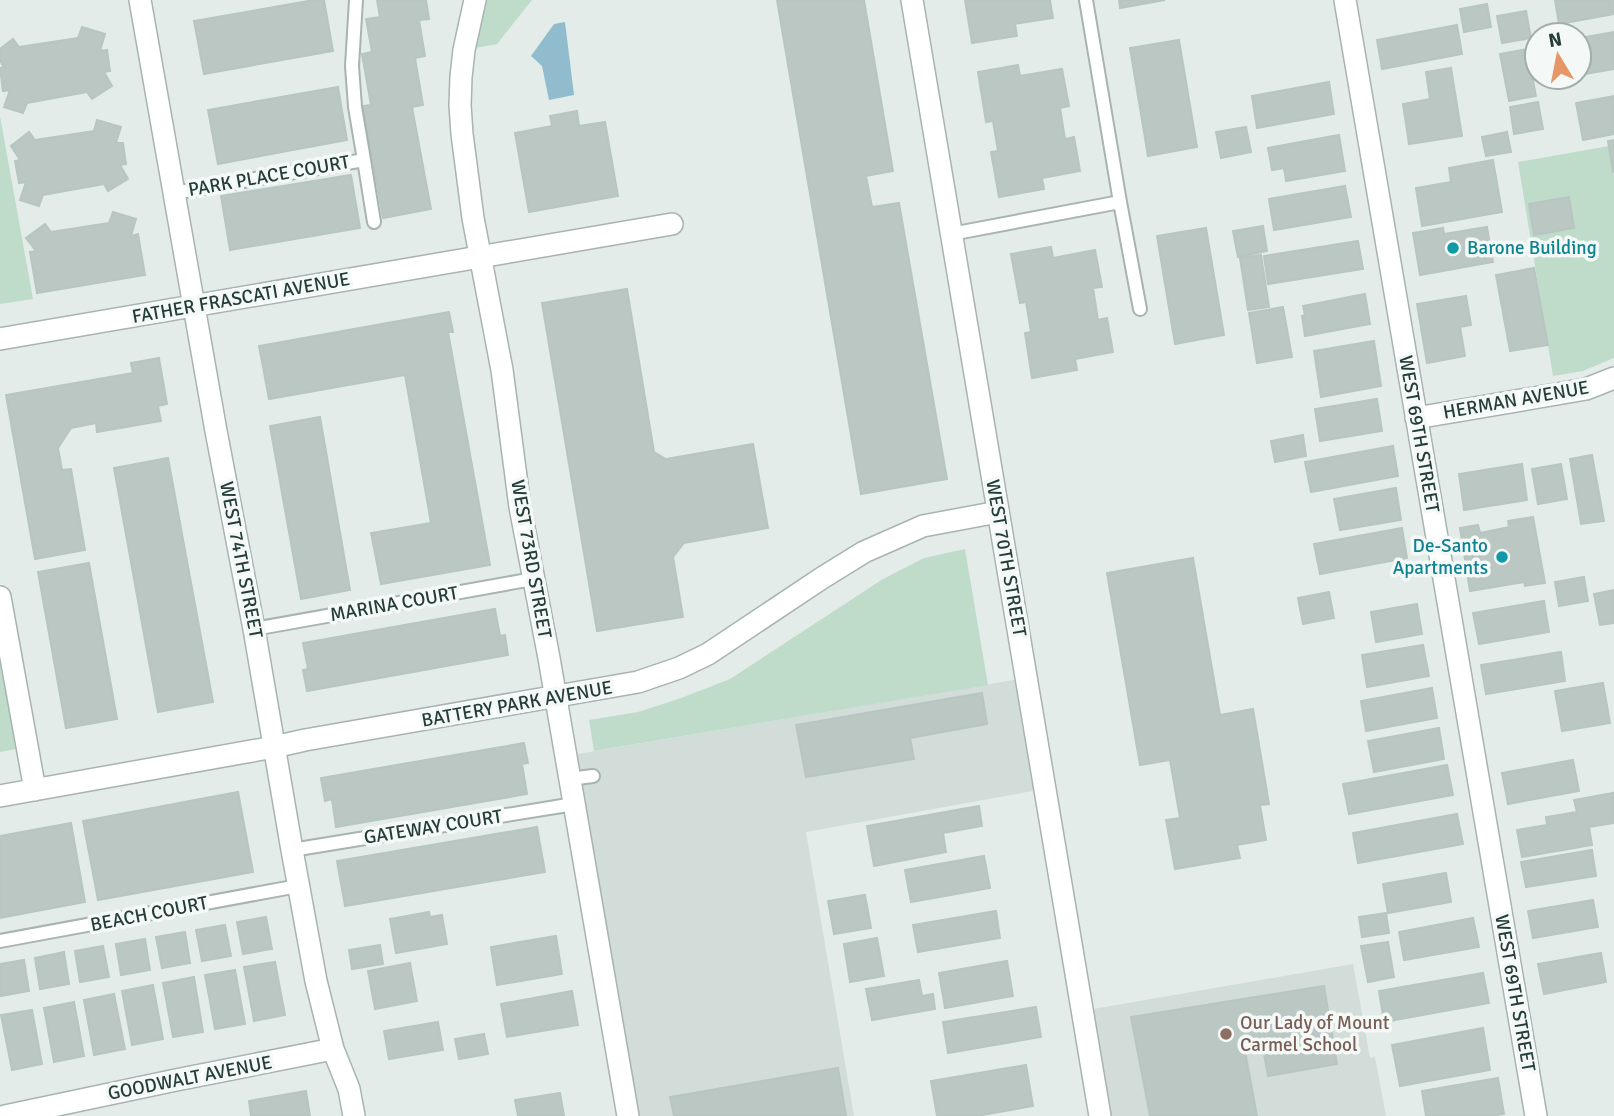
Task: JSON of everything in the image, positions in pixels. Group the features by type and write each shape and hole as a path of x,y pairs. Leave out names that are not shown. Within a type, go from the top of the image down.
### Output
{"street":[{"name":"WEST 74TH STREET","path":"140,0 316,981 334,1049 349,1089 354,1116"},
{"name":"WEST 73RD STREET","path":"475,0 464,50 460,105 462,134 474,218 502,370 518,495 628,1116"},
{"name":"WEST 70TH STREET","path":"912,0 1100,1116"},
{"name":"WEST 69TH STREET","path":"1345,0 1536,1116"},
{"name":"FATHER FRASCATI AVENUE","path":"0,339 672,224"},
{"name":"HERMAN AVENUE","path":"1416,418 1586,389 1614,378"},
{"name":"BATTERY PARK AVENUE","path":"0,796 638,682 679,668 708,654 864,552 923,526 998,512"},
{"path":"0,597 34,790"},
{"name":"GOODWALT AVENUE","path":"5,1116 334,1049"}],"lane":[{"name":"PARK PLACE COURT","path":"356,0 352,66 355,107 374,222"},
{"path":"1086,0 1140,309"},
{"name":"PARK PLACE COURT","path":"174,193 364,160"},
{"path":"951,234 1120,202"},
{"name":"MARINA COURT","path":"254,629 533,579"},
{"path":"569,779 593,776"},
{"name":"GATEWAY COURT","path":"292,850 574,804"},
{"name":"BEACH COURT","path":"0,941 298,886"}],"shaded area":[{"path":"1026,678 1044,789 806,832 854,1116 628,1116 566,756"},
{"name":"Our Lady of Mount Carmel School","path":"1353,964 1370,1058 1375,1057 1386,1116 1100,1116 1082,1011"}],"green space":[{"path":"475,0 532,0 497,44 464,50"},
{"path":"0,116 33,299 0,304"},
{"path":"1609,146 1614,176 1614,358 1583,371 1553,376 1518,162"},
{"path":"965,549 988,685 594,751 589,720 638,712 730,679 883,579 924,558"},
{"path":"0,597 27,747 0,752"}],"water":[{"path":"565,22 574,95 549,100 542,66 531,56 554,24"}],"building":[{"path":"324,0 333,51 204,74 194,21"},
{"path":"377,0 426,0 429,19 419,20 425,56 415,58 423,105 412,107 431,209 383,218 363,106 371,105 362,54 372,52 366,19 380,17"},
{"path":"777,0 864,0 893,171 866,176 872,207 899,203 947,479 861,494"},
{"path":"965,0 1050,0 1053,18 1015,24 1017,36 972,43"},
{"path":"1119,0 1165,0 1120,8"},
{"path":"1555,0 1614,0 1614,14 1576,21 1558,21"},
{"path":"1487,4 1491,27 1464,32 1460,9"},
{"path":"1526,11 1528,21 1523,21 1523,39 1502,43 1497,16"},
{"path":"1457,25 1462,54 1382,69 1377,40"},
{"path":"82,27 105,34 100,51 107,50 110,71 104,72 112,86 92,99 87,92 27,103 23,113 4,107 10,90 3,91 0,68 4,67 0,61 0,49 13,39 19,47 78,38"},
{"path":"1614,32 1614,69 1593,73 1593,36"},
{"path":"1179,40 1197,147 1148,156 1130,48"},
{"path":"1523,50 1523,91 1535,91 1536,96 1509,101 1500,54"},
{"path":"1018,65 1020,76 1062,69 1069,106 1060,108 1065,139 1074,137 1080,171 1042,178 1044,189 999,197 991,152 998,151 993,121 986,122 978,72"},
{"path":"1451,68 1462,136 1409,144 1403,104 1430,99 1426,72"},
{"path":"1329,82 1334,114 1257,128 1252,96"},
{"path":"338,87 347,140 218,164 208,110"},
{"path":"1614,96 1614,134 1583,140 1576,103"},
{"path":"1538,102 1543,129 1514,134 1510,107"},
{"path":"577,111 579,126 605,122 618,196 529,212 515,133 552,126 550,116"},
{"path":"97,120 121,127 116,143 123,143 126,164 120,165 128,179 108,191 104,184 43,195 39,206 20,200 26,182 19,183 15,161 20,160 11,146 29,132 35,140 94,131"},
{"path":"1246,127 1251,152 1221,158 1216,132"},
{"path":"1507,132 1511,152 1486,156 1482,137"},
{"path":"1339,135 1345,171 1286,181 1284,168 1272,170 1268,148"},
{"path":"1614,140 1614,172 1613,172 1608,141"},
{"path":"1493,160 1502,212 1422,226 1416,188 1451,182 1449,168"},
{"path":"351,175 360,228 230,250 221,196"},
{"path":"1345,186 1351,217 1274,230 1269,199"},
{"path":"1569,197 1574,228 1534,235 1529,204"},
{"path":"113,212 136,219 131,236 138,234 145,275 37,293 30,252 36,251 26,238 45,224 51,232 109,223"},
{"path":"1263,226 1267,251 1238,257 1233,231"},
{"name":"Barone Building","path":"1487,227 1493,262 1420,275 1413,233 1443,228 1444,234"},
{"path":"1206,228 1224,335 1175,344 1157,236"},
{"path":"1358,241 1363,269 1268,284 1264,256"},
{"path":"1051,247 1053,258 1095,250 1102,287 1093,288 1098,320 1107,318 1113,352 1075,359 1077,370 1032,378 1025,333 1031,332 1026,302 1020,303 1011,254"},
{"path":"1261,255 1269,307 1248,310 1240,258"},
{"path":"1534,268 1548,345 1510,351 1496,275"},
{"path":"627,289 654,452 666,459 753,444 768,528 684,543 673,557 683,617 597,631 542,303"},
{"path":"1365,294 1370,324 1305,336 1303,306"},
{"path":"1466,296 1471,325 1460,327 1465,356 1427,363 1417,304"},
{"path":"1283,307 1292,357 1257,363 1249,313"},
{"path":"449,312 453,332 448,332 490,565 381,584 371,533 431,523 405,375 269,399 259,346"},
{"path":"1374,341 1381,386 1321,397 1314,351"},
{"path":"159,358 167,404 158,406 161,421 97,432 96,423 71,428 58,448 62,470 71,469 85,550 35,559 6,395 133,373 131,363"},
{"path":"1377,399 1382,431 1320,441 1315,409"},
{"path":"320,417 350,590 301,599 270,426"},
{"path":"1303,435 1306,456 1275,462 1271,441"},
{"path":"1393,446 1398,476 1311,492 1305,462"},
{"path":"1592,455 1604,521 1581,524 1570,459"},
{"path":"168,458 213,702 158,712 114,468"},
{"path":"1522,464 1527,500 1464,510 1459,474"},
{"path":"1561,464 1567,499 1538,504 1532,469"},
{"path":"1396,488 1401,520 1340,530 1334,499"},
{"name":"De-Santo Apartments","path":"1533,517 1545,583 1525,586 1524,582 1470,591 1460,528 1478,525 1480,533 1509,527 1508,521"},
{"path":"1402,528 1407,558 1320,574 1314,544"},
{"path":"1193,558 1220,715 1253,709 1269,804 1260,805 1266,840 1237,845 1240,858 1175,869 1166,820 1180,818 1170,760 1140,765 1107,573"},
{"path":"89,563 117,719 66,728 38,572"},
{"path":"1584,577 1588,601 1559,606 1555,582"},
{"path":"1614,590 1614,623 1600,625 1594,594"},
{"path":"1329,592 1334,618 1303,624 1298,598"},
{"path":"1544,601 1549,632 1479,644 1473,613"},
{"path":"1417,604 1422,634 1376,642 1371,612"},
{"path":"495,609 500,636 505,635 508,655 307,691 303,670 308,669 303,643"},
{"path":"1423,645 1429,676 1367,687 1362,655"},
{"path":"1561,652 1565,681 1486,694 1481,665"},
{"path":"1603,683 1610,723 1562,731 1555,691"},
{"path":"1432,688 1437,718 1366,731 1361,701"},
{"path":"982,693 987,724 910,738 914,759 806,777 796,725"},
{"path":"1439,728 1444,759 1374,772 1368,741"},
{"path":"524,743 528,763 522,764 527,794 336,827 332,799 325,801 321,778"},
{"path":"1573,760 1579,791 1508,804 1502,773"},
{"path":"1447,765 1453,795 1349,814 1343,784"},
{"path":"238,792 253,872 98,900 83,821"},
{"path":"1613,793 1614,823 1589,827 1592,845 1522,857 1517,830 1547,825 1546,817 1577,812 1574,800"},
{"path":"979,806 982,826 943,833 946,852 874,866 867,826"},
{"path":"1457,814 1463,844 1358,863 1353,833"},
{"path":"71,823 85,902 0,918 0,836"},
{"path":"537,827 545,872 345,906 337,861"},
{"path":"1592,850 1596,876 1526,887 1521,862"},
{"path":"984,856 990,888 911,902 905,870"},
{"path":"1446,873 1451,902 1388,913 1383,884"},
{"path":"865,895 871,928 834,934 828,901"},
{"path":"1593,900 1598,927 1533,938 1528,911"},
{"path":"996,911 1000,938 918,952 913,925"},
{"path":"429,912 430,917 442,915 447,944 396,953 390,919"},
{"path":"1386,913 1389,933 1362,937 1359,917"},
{"path":"266,917 272,949 243,954 237,922"},
{"path":"1473,918 1479,947 1404,960 1399,932"},
{"path":"225,925 231,956 202,961 196,930"},
{"path":"185,932 190,963 162,968 156,937"},
{"path":"556,936 562,974 497,985 491,947"},
{"path":"877,938 884,976 850,982 844,944"},
{"path":"145,939 150,970 121,975 116,944"},
{"path":"1388,942 1394,977 1368,982 1361,946"},
{"path":"380,945 383,964 352,969 349,950"},
{"path":"103,946 109,977 80,982 75,951"},
{"path":"64,952 69,984 40,989 35,958"},
{"path":"1601,953 1606,982 1544,994 1538,964"},
{"path":"24,960 29,991 1,996 0,964"},
{"path":"1007,961 1013,996 945,1008 939,973"},
{"path":"275,962 285,1015 254,1021 244,967"},
{"path":"410,963 417,1001 375,1009 368,971"},
{"path":"235,970 245,1024 215,1029 205,975"},
{"path":"1483,973 1489,1003 1384,1022 1379,991"},
{"path":"194,977 203,1032 173,1037 163,983"},
{"path":"919,980 922,996 933,994 935,1009 872,1020 866,989"},
{"path":"153,985 163,1039 132,1045 122,991"},
{"path":"1324,986 1337,1064 1268,1076 1263,1048 1245,1051 1257,1116 1150,1116 1131,1017"},
{"path":"572,991 578,1025 507,1037 501,1004"},
{"path":"114,994 125,1049 94,1055 84,1000"},
{"path":"74,1002 84,1056 54,1062 44,1008"},
{"path":"1036,1007 1041,1037 948,1053 943,1022"},
{"path":"32,1010 42,1064 12,1070 1,1015"},
{"path":"438,1022 443,1050 389,1059 384,1031"},
{"path":"1483,1028 1490,1070 1400,1086 1392,1045"},
{"path":"484,1034 488,1054 459,1059 455,1039"},
{"path":"1026,1065 1033,1106 977,1116 937,1116 931,1081"},
{"path":"838,1068 846,1116 674,1116 670,1097"},
{"path":"1498,1078 1504,1114 1426,1116 1422,1091"},
{"path":"306,1091 310,1116 251,1116 249,1101"},
{"path":"560,1093 564,1116 518,1116 515,1100"}],"place":[{"name":"Barone Building","path":"1453,248"},
{"name":"De-Santo Apartments","path":"1502,557"},
{"name":"Our Lady of Mount Carmel School","path":"1226,1034"}]}
